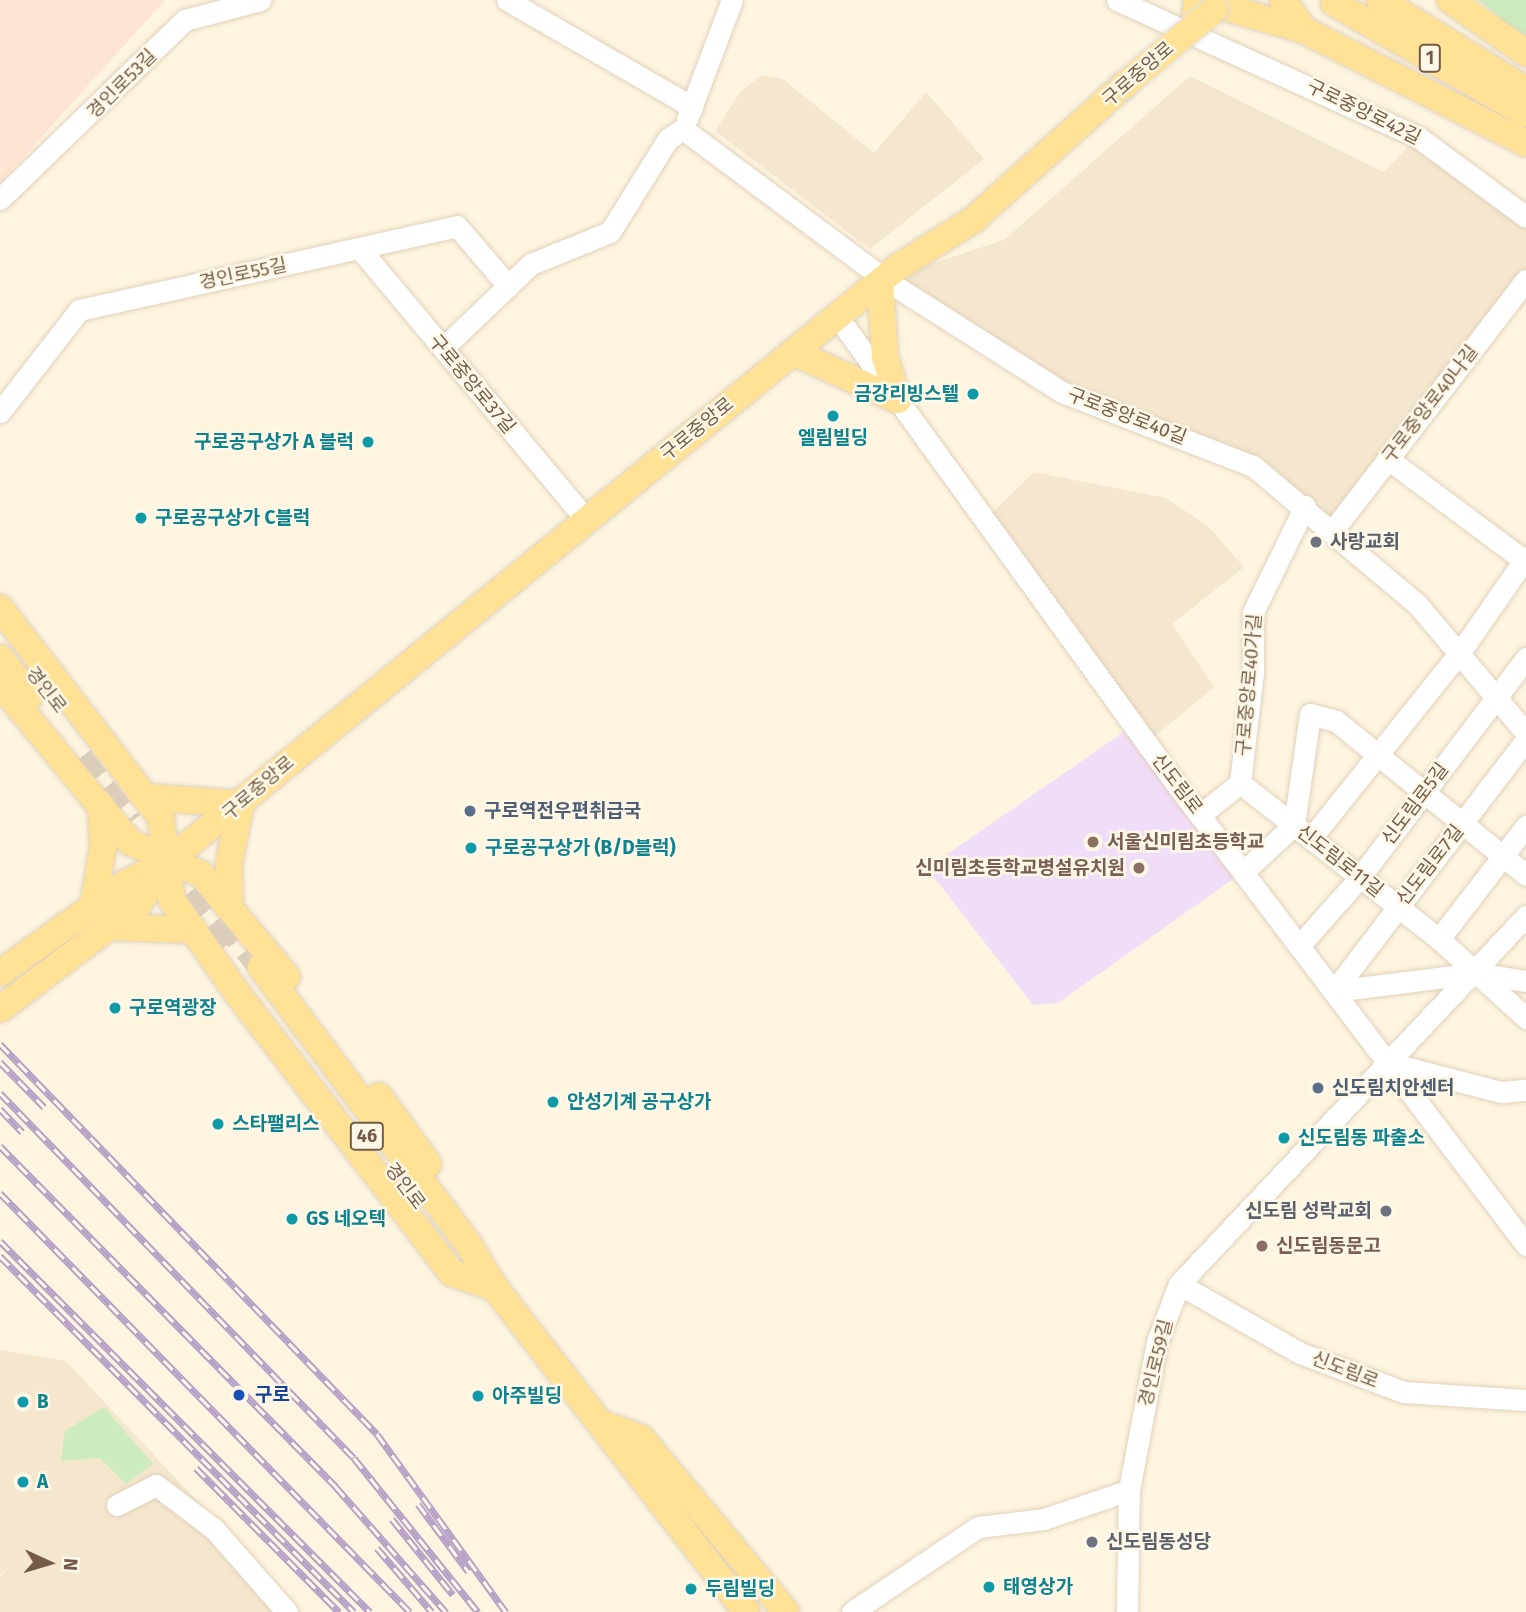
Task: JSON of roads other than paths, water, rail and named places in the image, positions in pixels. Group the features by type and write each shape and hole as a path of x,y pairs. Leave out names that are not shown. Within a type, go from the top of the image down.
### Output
{"main road":[{"path":"1283,0 1304,30"},
{"name":"1","path":"1380,0 1526,90"},
{"path":"1450,0 1526,53"},
{"path":"1304,30 1304,12 1324,2"},
{"name":"1","path":"1324,2 1526,114"},
{"path":"1210,8 1304,30 1526,143"},
{"name":"구로중앙로","path":"0,1009 101,917 585,518 882,280 974,220 1210,8"},
{"path":"882,280 885,358 898,400"},
{"path":"793,352 898,400"},
{"path":"0,608 161,818 172,900 452,1273 495,1288"},
{"name":"경인로","path":"0,631 86,754 0,658"},
{"path":"0,684 101,803 130,842 168,862 201,874 230,908 408,1132 476,1237 495,1288"},
{"path":"146,797 241,804 229,862 230,908"},
{"path":"101,803 101,917 194,930"},
{"name":"구로중앙로","path":"0,973 101,917"},
{"name":"경인로","path":"254,971 454,1253 495,1288 608,1426 620,1454 746,1612"},
{"path":"608,1426 641,1438 786,1612"}],"street":[{"name":"경인로53길","path":"0,199 183,10 260,0"},
{"path":"507,0 692,107"},
{"path":"443,348 531,264 610,232 668,139 683,128 732,0"},
{"name":"구로중앙로42길","path":"1117,0 1227,46 1418,137 1526,216"},
{"name":"구로중앙로40길","path":"683,128 882,280 1062,392 1253,466 1334,529 1461,651 1526,733"},
{"name":"경인로55길","path":"0,412 79,310 457,226 508,286"},
{"name":"구로중앙로37길","path":"360,249 585,518"},
{"name":"구로중앙로40나길","path":"1334,529 1526,280"},
{"name":"신도림로","path":"837,316 1200,815 1526,1245"},
{"path":"1311,838 1461,651 1525,560 1388,459"},
{"name":"구로중앙로40가길","path":"1200,815 1240,783 1254,673 1253,612 1305,506"},
{"name":"신도림로5길","path":"1299,946 1360,877 1526,658"},
{"path":"1243,872 1294,825 1310,714 1336,721 1526,875"},
{"name":"신도림로7길","path":"1334,991 1526,740"},
{"name":"신도림로11길","path":"1240,783 1439,939 1526,1018"},
{"path":"1439,939 1501,855 1526,826"},
{"path":"1526,916 1476,973 1389,1063 1500,1092 1526,1090"},
{"path":"1334,991 1476,973 1526,981"},
{"name":"경인로59길","path":"1129,1490 1157,1342 1179,1284 1389,1063"},
{"name":"신도림로","path":"1179,1284 1300,1353 1404,1392 1526,1400"},
{"path":"117,1505 149,1479 214,1529 287,1612"},
{"path":"852,1612 978,1527 1044,1520 1129,1490 1127,1612"}],"tunnel":[{"path":"80,758 130,823"},
{"path":"162,864 226,947"},
{"path":"223,919 261,967"}],"railway":[{"path":"0,1044 377,1434 506,1612"},
{"path":"0,1062 44,1107"},
{"path":"0,1093 354,1458 478,1612"},
{"path":"0,1109 22,1132"},
{"path":"0,1146 336,1487 446,1612"},
{"path":"0,1193 410,1612"},
{"path":"0,1241 370,1612"},
{"path":"0,1256 354,1612"},
{"path":"196,1468 339,1612"},
{"path":"418,1504 468,1571"},
{"path":"392,1519 453,1595"},
{"path":"377,1548 432,1612"}],"place":[{"name":"금강리빙스텔","path":"973,394"},
{"name":"엘림빌딩","path":"833,416"},
{"name":"구로공구상가 A 블럭","path":"368,442"},
{"name":"구로공구상가 C블럭","path":"141,518"},
{"name":"사랑교회","path":"1316,542"},
{"name":"구로역전우편취급국","path":"470,811"},
{"name":"서울신미림초등학교","path":"1093,842"},
{"name":"구로공구상가 (B/D블럭)","path":"471,848"},
{"name":"신미림초등학교병설유치원","path":"1139,868"},
{"name":"구로역광장","path":"115,1008"},
{"name":"신도림치안센터","path":"1318,1088"},
{"name":"안성기계 공구상가","path":"553,1102"},
{"name":"스타팰리스","path":"218,1124"},
{"name":"신도림동 파출소","path":"1284,1138"},
{"name":"신도림 성락교회","path":"1386,1211"},
{"name":"GS 네오텍","path":"292,1219"},
{"name":"신도림동문고","path":"1262,1246"},
{"name":"구로","path":"239,1395"},
{"name":"아주빌딩","path":"478,1396"},
{"name":"B","path":"23,1402"},
{"name":"A","path":"23,1482"},
{"name":"신도림동성당","path":"1092,1542"},
{"name":"태영상가","path":"989,1587"},
{"name":"두림빌딩","path":"691,1589"}]}
